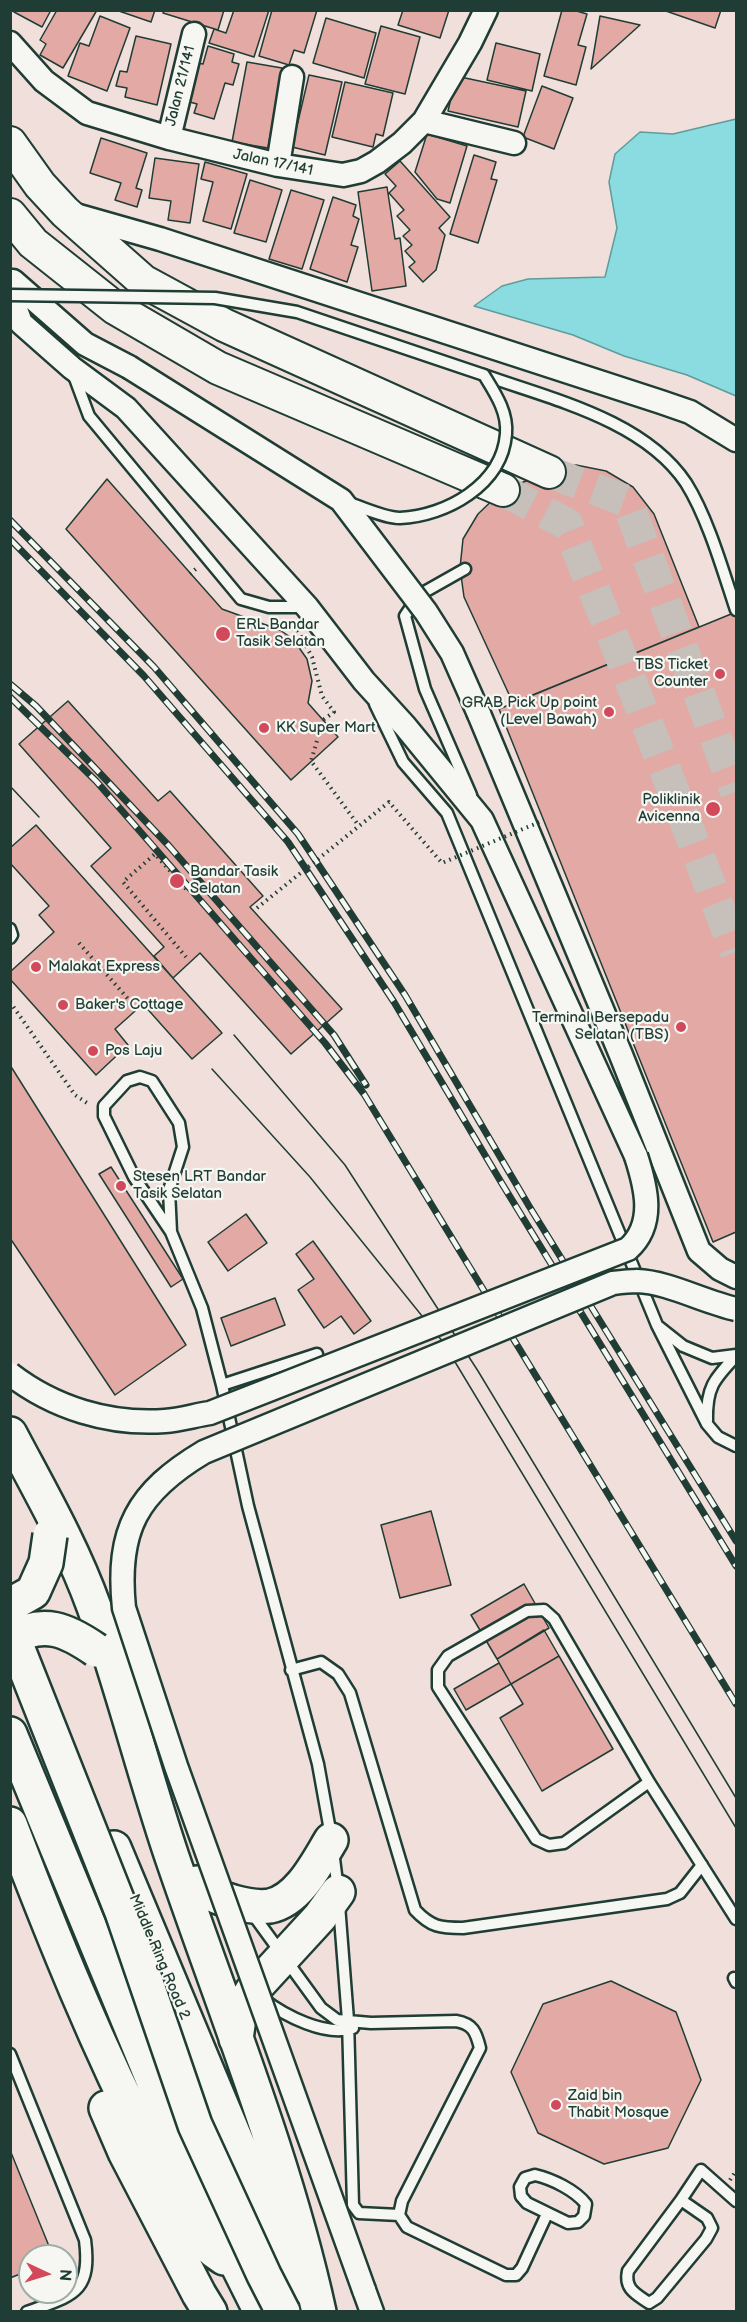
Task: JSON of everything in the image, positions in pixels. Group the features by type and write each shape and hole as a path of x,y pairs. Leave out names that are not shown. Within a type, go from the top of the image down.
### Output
{"highway":[{"path":"10,1434 49,1521 68,1542 94,1607 171,1855 236,2038 304,2244 319,2312"},
{"path":"10,1605 33,1592 46,1563 49,1521"},
{"name":"Middle Ring Road 2","path":"10,1600 284,2255 313,2312"},
{"path":"10,1639 46,1628 72,1634 96,1650 122,1696"},
{"path":"10,1629 122,1912 195,2125 283,2312"},
{"path":"10,1734 191,2172 261,2312"},
{"path":"10,1824 59,1951 119,2089 187,2219 212,2250 239,2267"},
{"path":"171,1855 203,1890 225,1900 246,1905 269,1906 287,1899 302,1884 331,1840"},
{"path":"10,1864 72,2032 91,2075 125,2151 210,2312"},
{"path":"236,2038 240,2011 252,1991 320,1917 338,1892"}],"street":[{"name":"Jalan 17/141","path":"10,43 44,81 87,113 168,138 278,165 343,175 361,171 377,162 402,143 423,120 470,43 486,10"},
{"name":"Jalan 21/141","path":"168,138 194,34"},
{"path":"278,165 292,77"},
{"path":"423,120 514,144"},
{"path":"10,143 40,185 65,212 142,281 224,325 549,472"},
{"path":"65,212 160,239 661,402 690,412 736,440"},
{"path":"10,215 33,243 115,308 218,368 503,490"},
{"path":"10,279 85,344 129,367 341,500 426,612 452,653 479,714 621,1055 699,1251 720,1269 736,1277"},
{"path":"10,294 21,323 72,368 126,408 307,607 364,681 405,726 482,820 636,1156 646,1186 647,1214 635,1243 628,1249 210,1413 167,1421 88,1414 60,1404 32,1390 10,1374"},
{"path":"621,1055 636,1156"},
{"path":"372,2312 180,1777 124,1608 122,1581 124,1549 129,1531 139,1509 155,1488 177,1468 204,1452 613,1283 637,1281 661,1285 713,1304 736,1309"}],"lane":[{"path":"10,294 215,298 297,312 582,410 625,429 668,461 685,482 696,501 736,610"},
{"path":"72,368 89,416 241,599 269,607 307,607"},
{"path":"341,500 397,518 426,514 457,501 489,477 501,459 507,433 501,401 484,375"},
{"path":"465,569 418,595 405,616 425,689 482,820"},
{"path":"364,681 403,762 447,813 657,1325 707,1424 718,1437 736,1445"},
{"path":"10,929 12,931 10,938"},
{"path":"171,1232 169,1190 183,1147 179,1123 152,1081 140,1077 127,1080 104,1106 104,1116 134,1177 171,1232 202,1308 222,1385 248,1506 318,1764 338,1892 348,2025 353,2205 359,2214 399,2215"},
{"path":"657,1325 683,1347 712,1358 736,1355"},
{"path":"222,1385 316,1354"},
{"path":"707,1424 706,1398 720,1374 736,1355"},
{"path":"649,1782 564,1844 549,1845 536,1839 438,1687 438,1670 448,1656 527,1611 544,1610 554,1619 649,1782 736,1919"},
{"path":"291,1670 321,1662 338,1674 350,1693 415,1910 426,1922 442,1928 463,1928 667,1899 680,1893 702,1865"},
{"path":"246,1905 321,2008 348,2025"},
{"path":"252,1991 273,2006 314,2026 333,2032 348,2025 371,2023 456,2021 468,2024 476,2033 480,2048 402,2201 399,2215 407,2227 506,2275 516,2275 522,2268 547,2214"},
{"path":"10,2054 85,2240 88,2262 83,2283 68,2296 27,2312"},
{"path":"681,2200 706,2218 712,2228 706,2239 664,2290 649,2303 630,2290 626,2280 628,2271 681,2200 700,2170 736,2201"},
{"path":"535,2175 545,2177 580,2196 586,2204 584,2216 578,2222 568,2223 547,2214 527,2203 521,2196 520,2187 525,2178 535,2175"}],"path":[{"path":"190,574 198,568"},
{"path":"280,622 298,632 312,657 322,696 334,712 322,720 311,761 359,826"},
{"path":"257,908 388,802 442,863 542,821"},
{"path":"186,889 155,854 123,882 186,957"},
{"path":"79,943 129,1000"},
{"path":"10,1002 75,1095"}],"water":[{"path":"736,119 736,396 687,375 624,356 573,335 474,306 502,286 528,279 605,277 617,228 609,182 615,154 640,132 673,134"}],"building":[{"path":"15,10 51,10 42,27 14,12"},
{"path":"57,10 97,10 63,68 40,55 46,44 40,40"},
{"path":"116,10 155,10 151,22"},
{"path":"164,10 224,10 218,30 163,13"},
{"path":"234,10 269,10 254,57 209,43 214,29 226,33"},
{"path":"272,10 317,10 304,53 294,50 289,65 259,56"},
{"path":"403,10 449,10 440,38 398,25"},
{"path":"562,10 587,14 578,45 586,47 576,85 544,76"},
{"path":"663,10 721,10 715,28"},
{"path":"100,16 130,28 107,91 68,76 80,43 89,46"},
{"path":"600,16 640,25 591,69"},
{"path":"326,18 376,33 364,78 313,63"},
{"path":"381,26 420,37 405,94 365,84"},
{"path":"136,36 171,44 157,105 125,97 127,88 116,86 120,71 127,72"},
{"path":"496,43 540,54 532,91 487,80"},
{"path":"208,46 234,54 232,62 239,64 233,85 225,83 214,119 194,113 197,104 186,101 198,63 203,64"},
{"path":"247,62 282,68 268,148 232,142"},
{"path":"309,75 342,82 325,155 292,147"},
{"path":"456,76 526,91 518,127 448,111"},
{"path":"345,82 393,93 383,136 376,134 373,147 332,137"},
{"path":"542,86 573,98 554,149 523,137"},
{"path":"427,134 467,146 450,203 437,199 415,172"},
{"path":"101,138 147,153 136,188 142,190 137,207 115,200 121,183 90,173"},
{"path":"474,155 496,162 491,179 497,180 478,243 450,234"},
{"path":"155,158 199,164 190,223 168,220 171,201 149,198"},
{"path":"400,161 450,217 439,228 445,235 436,270 423,282 409,267 415,262 405,251 412,245 403,236 410,230 397,216 404,210 389,193 396,186 385,174"},
{"path":"205,162 247,174 231,229 203,221 213,182 201,179"},
{"path":"250,180 282,190 266,242 234,233"},
{"path":"387,187 395,239 400,238 406,286 372,291 358,192"},
{"path":"291,190 324,200 302,269 269,259"},
{"path":"333,197 356,205 353,216 359,219 351,245 358,247 347,282 310,269"},
{"path":"576,465 606,471 633,487 654,514 699,627 513,703 464,597 460,568 463,539 478,514 503,490 549,472"},
{"name":"ERL Bandar Tasik Selatan","path":"107,479 222,609 280,630 293,639 307,659 312,681 308,703 338,737 291,780 66,529"},
{"name":"Terminal Bersepadu Selatan (TBS)","path":"736,612 736,1232 713,1242 499,709"},
{"name":"Bandar Tasik Selatan","path":"68,701 158,801 170,791 263,896 250,907 342,1009 291,1054 200,953 173,978 154,956 164,947 91,866 111,848 19,744"},
{"path":"36,825 222,1033 192,1059 143,1004 115,1029 128,1045 96,1075 10,979 10,972 54,932 39,915 49,906 10,863 10,848"},
{"path":"10,1065 186,1345 115,1395 10,1238"},
{"path":"111,1167 183,1279 171,1287 99,1174"},
{"path":"246,1214 267,1243 228,1271 208,1242"},
{"path":"313,1241 371,1321 354,1334 341,1316 324,1328 298,1290 314,1279 296,1254"},
{"path":"275,1298 285,1325 231,1346 221,1318"},
{"path":"431,1511 451,1585 400,1598 381,1525"},
{"path":"524,1584 549,1628 497,1659 471,1615"},
{"path":"544,1630 559,1656 511,1684 497,1659"},
{"path":"559,1656 613,1749 542,1791 500,1718 523,1704 511,1684"},
{"path":"499,1663 511,1684 466,1710 454,1689"},
{"path":"611,1981 676,2012 701,2080 668,2148 604,2164 538,2133 511,2072 543,2004"},
{"path":"10,2150 48,2244 18,2244 18,2275 10,2278"}],"tunnel":[{"path":"549,472 627,501 736,792"},
{"path":"503,490 567,524 736,952"}],"tram line":[{"path":"10,786 39,817"},
{"path":"234,1035 345,1165 478,1371 736,1798"},
{"path":"212,1069 310,1177 443,1342 736,1828"}],"railway":[{"path":"10,520 154,667 298,834 405,995 529,1206 736,1541"},
{"path":"10,539 144,676 288,842 394,1002 501,1182 736,1566"},
{"path":"10,684 36,706 169,846 334,1035 366,1085"},
{"path":"10,697 96,781 325,1043 364,1094 736,1704"}],"place":[{"name":"ERL Bandar Tasik Selatan","path":"223,634"},
{"name":"TBS Ticket Counter","path":"720,674"},
{"name":"GRAB Pick Up point (Level Bawah)","path":"609,712"},
{"name":"KK Super Mart","path":"264,728"},
{"name":"Poliklinik Avicenna","path":"713,809"},
{"name":"Bandar Tasik Selatan","path":"177,881"},
{"name":"Malakat Express","path":"36,967"},
{"name":"Baker's Cottage","path":"63,1005"},
{"name":"Terminal Bersepadu Selatan (TBS)","path":"681,1027"},
{"name":"Pos Laju","path":"93,1051"},
{"name":"Stesen LRT Bandar Tasik Selatan","path":"121,1186"},
{"name":"Zaid bin Thabit Mosque","path":"556,2105"}]}
